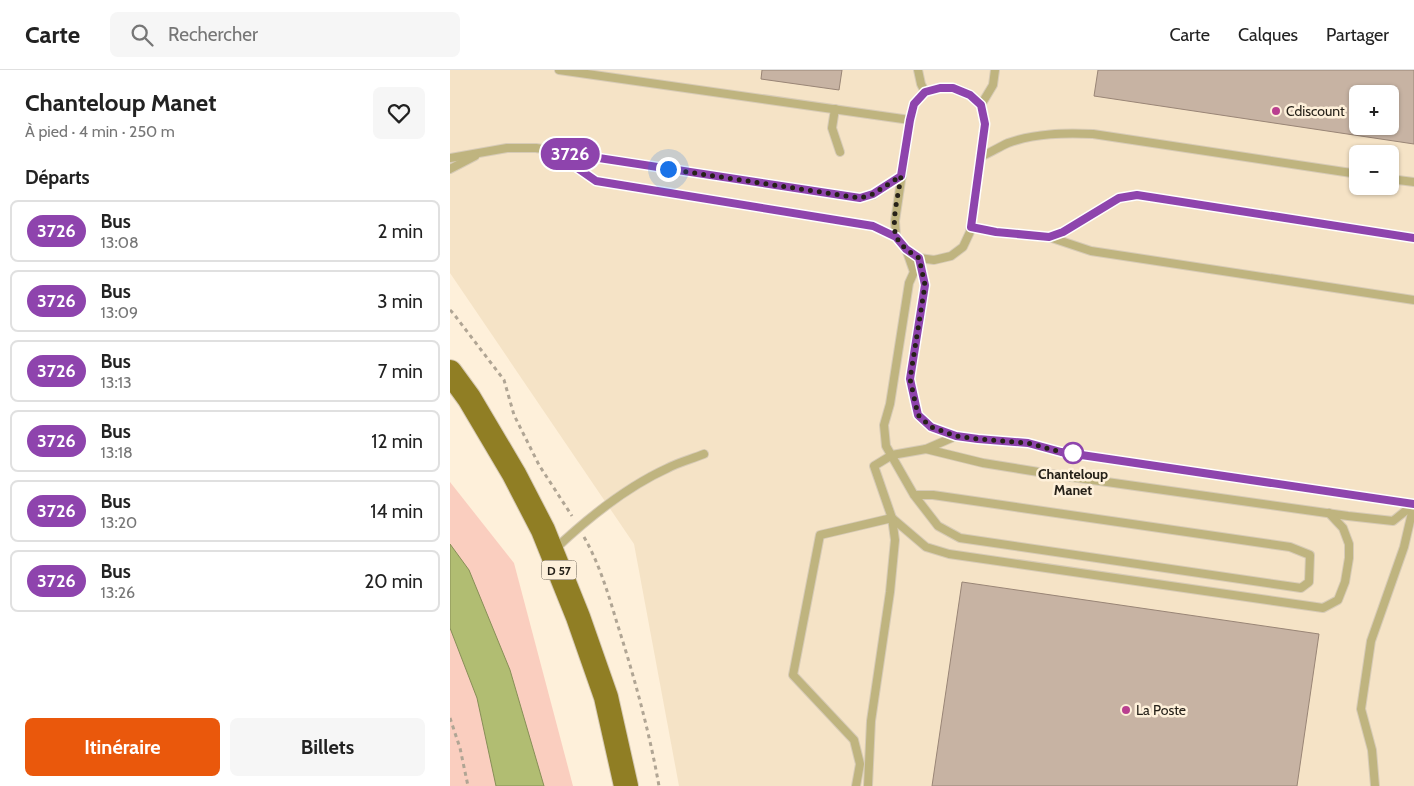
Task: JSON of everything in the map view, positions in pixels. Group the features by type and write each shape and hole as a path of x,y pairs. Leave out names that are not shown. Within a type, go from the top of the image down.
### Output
{"main road":[{"name":"D 57","path":"450,372 469,398 514,474 543,530 578,617 606,697 626,786"}],"lane":[{"path":"559,70 910,120"},
{"path":"918,70 920,84 925,92"},
{"path":"981,105 993,85 995,70"},
{"path":"553,151 596,181 873,226 896,237 906,249 919,258 934,260 951,256 962,247 970,232 985,124 981,105 970,95 953,88 940,88 925,92 914,104 894,221 896,237"},
{"path":"835,109 832,128 840,152"},
{"path":"980,157 1009,143 1039,135 1093,134 1349,173"},
{"path":"450,158 507,148 536,148 860,198 873,194 901,176"},
{"path":"450,170 481,153"},
{"path":"1399,180 1414,182"},
{"path":"1049,237 1063,232 1119,198 1137,195 1414,238"},
{"path":"971,227 996,232 1049,237 1091,251 1414,300"},
{"path":"906,249 914,272 909,283 890,404 884,425 886,446 914,495 938,526 960,538 1301,588 1309,582 1310,554 1290,547 933,494 914,495"},
{"path":"919,258 925,285 910,379 918,415 931,427 956,436 1028,443 1061,452 1414,504"},
{"path":"868,786 871,721 890,592 895,540 892,518 874,466 892,456 926,449 956,436"},
{"path":"926,449 983,463 1057,475 1393,521 1414,504"},
{"path":"552,552 578,527 638,484 669,467 704,454"},
{"path":"1375,786 1372,750 1361,709 1371,641 1404,547 1414,504"},
{"path":"892,518 926,547 949,554 1323,608 1338,600 1346,582 1349,558 1349,544 1343,528 1329,513"},
{"path":"856,786 860,764 854,740 793,675 820,535 892,518"}],"path":[{"path":"450,718 460,748 468,786"}],"shaded area":[{"path":"450,70 1414,70 1414,786 679,786 634,544 450,273"},
{"path":"450,482 514,563 573,786 450,786"},
{"path":"450,544 469,570 510,670 544,786 496,786 477,698 450,628"}],"building":[{"path":"762,70 842,70 839,90 761,79"},
{"name":"Cdiscount","path":"1098,70 1414,70 1414,144 1354,135 1399,135 1399,85 1349,85 1349,134 1094,96"},
{"name":"La Poste","path":"962,582 1319,634 1297,786 932,786"}],"bus line":[{"name":"3726","path":"1414,238 1137,195 1119,198 1063,232 1049,237 996,232 971,227 985,124 981,105 970,95 953,88 940,88 925,92 914,104 901,176 873,194 860,198 553,151 596,181 873,226 896,237 906,249 919,258 925,285 910,379 918,415 931,427 956,436 1028,443 1061,452 1414,504"}],"place":[{"name":"Cdiscount","path":"1276,111"},
{"name":"Chanteloup Manet","path":"1073,453"},
{"name":"La Poste","path":"1126,710"}],"route":[{"path":"668,169 860,198 873,194 901,176 894,221 896,237 906,249 919,258 925,285 910,379 918,415 931,427 956,436 1028,443 1061,452 1081,454 1073,453"}]}
